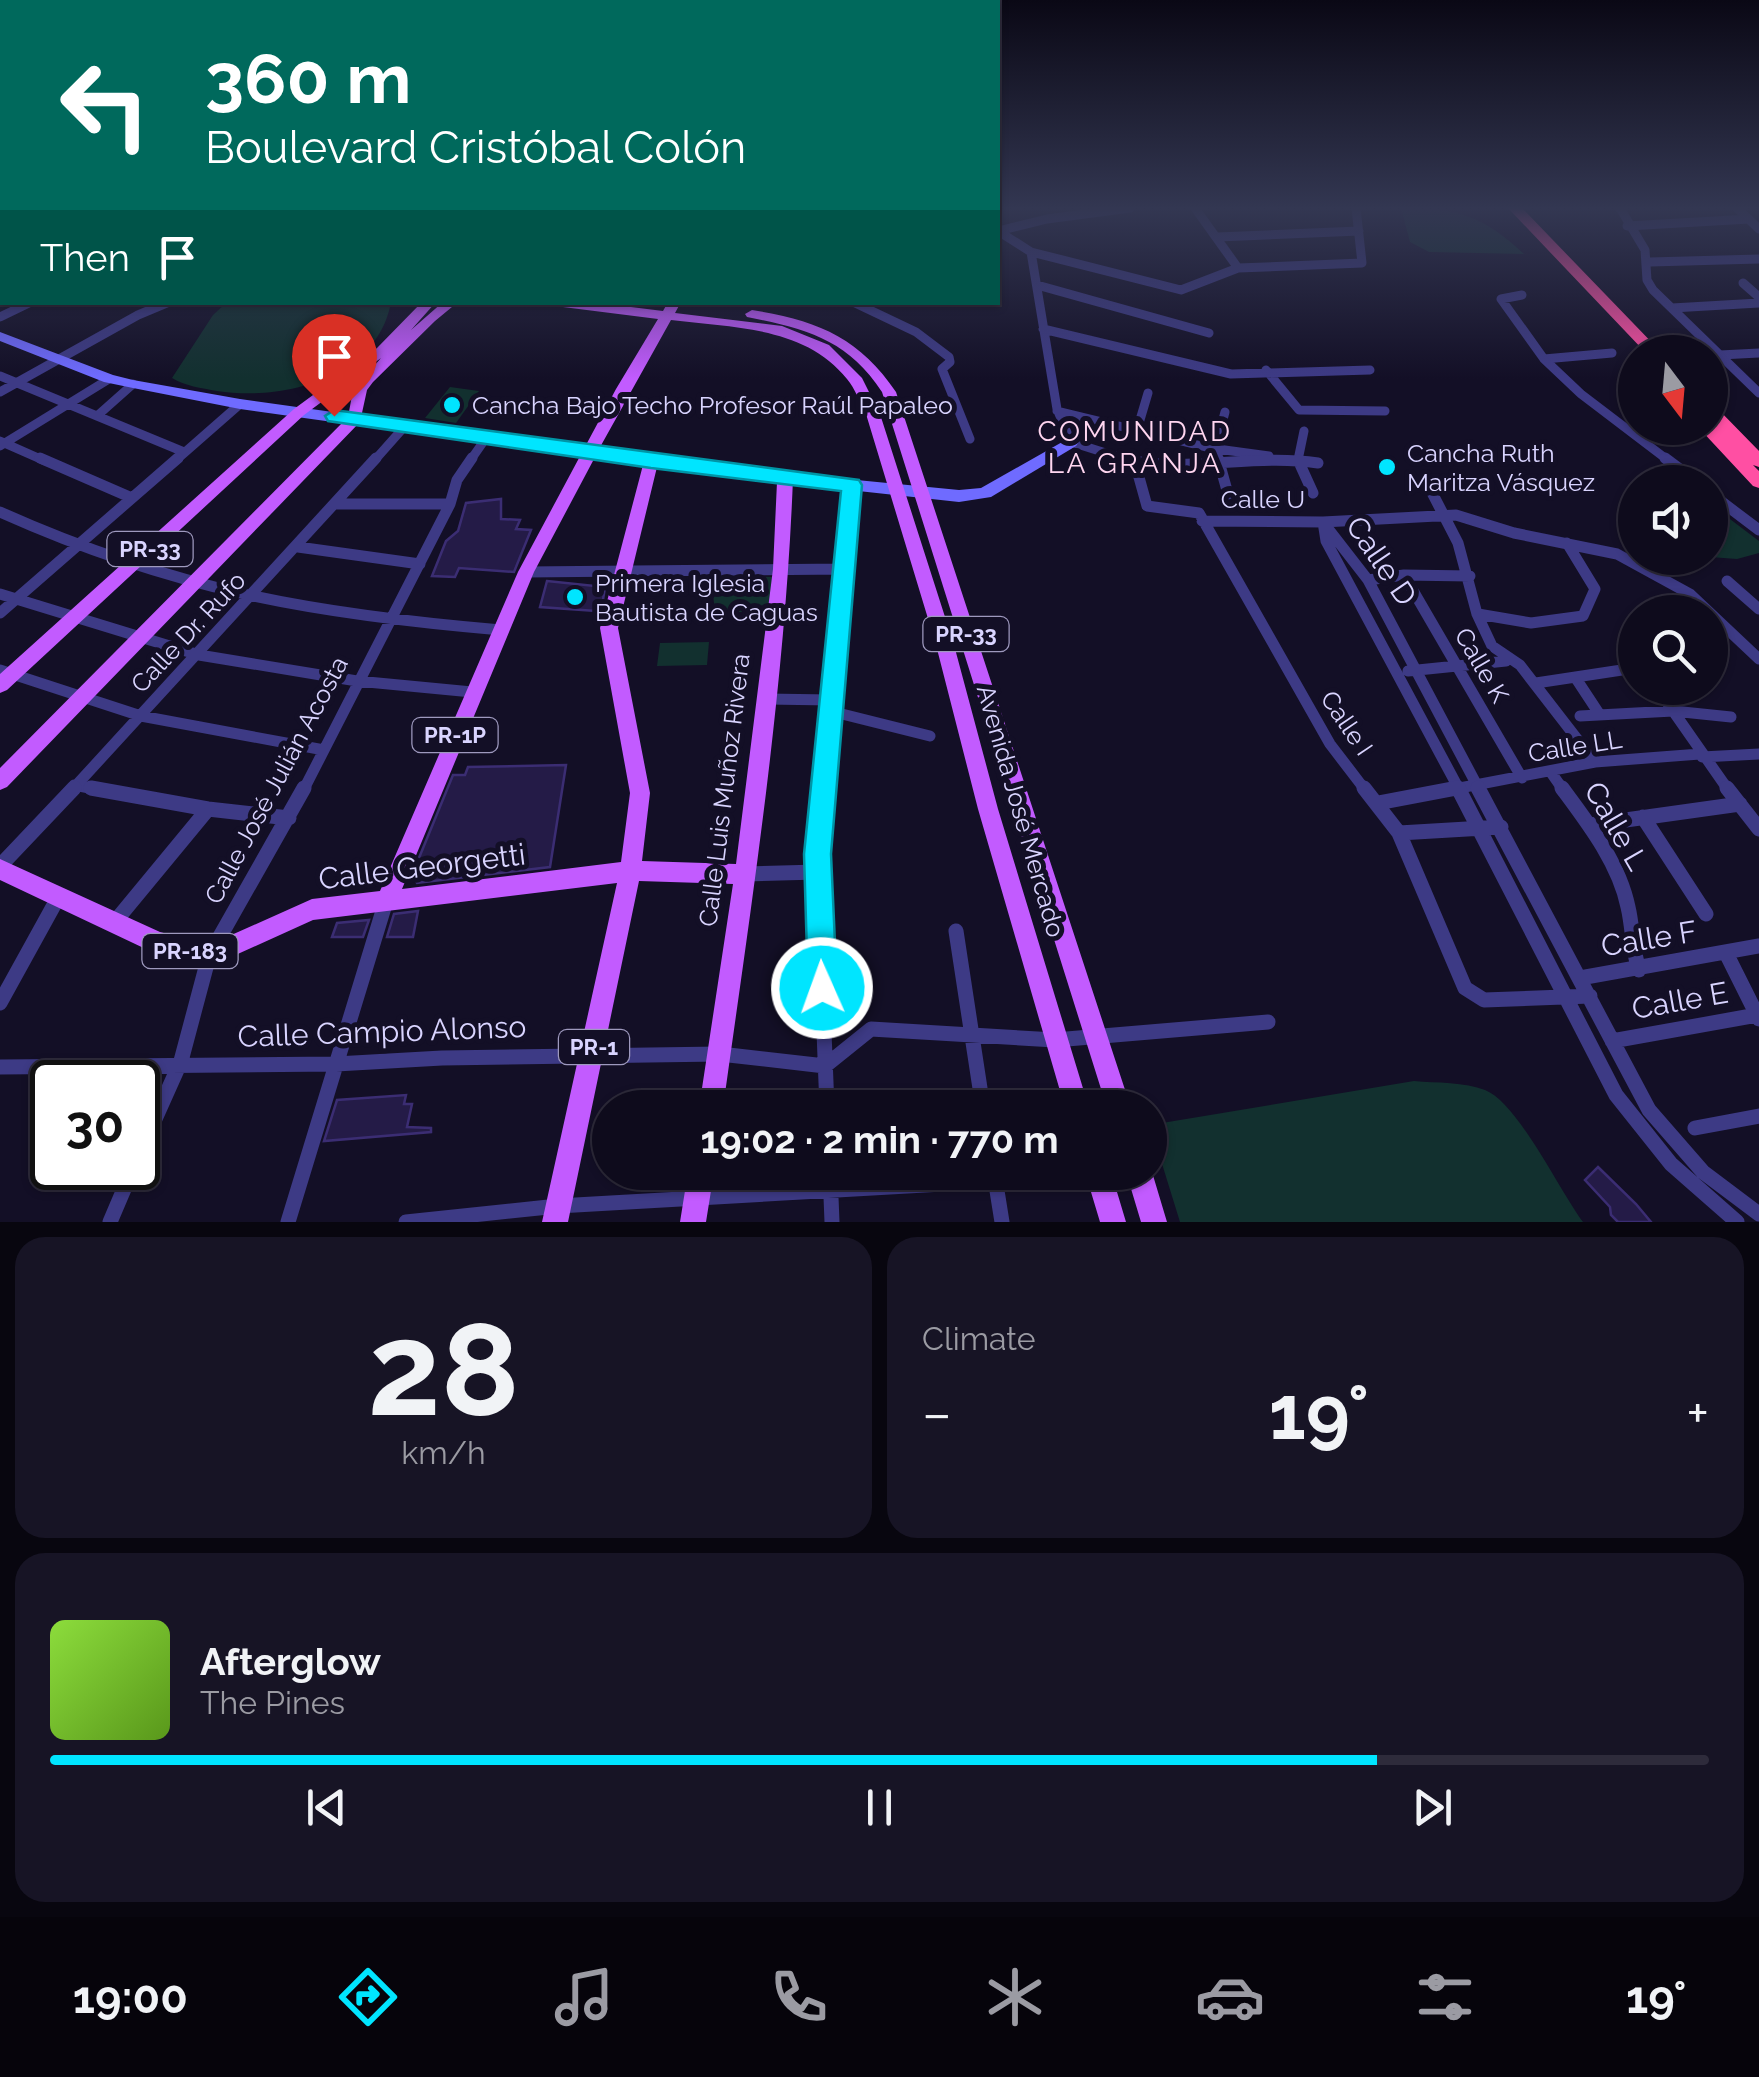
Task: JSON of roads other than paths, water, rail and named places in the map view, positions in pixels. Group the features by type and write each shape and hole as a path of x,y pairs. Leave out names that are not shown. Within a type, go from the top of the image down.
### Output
{"highway":[{"path":"1554,265 1621,335"},
{"path":"1570,265 1637,335"},
{"path":"1728,429 1759,461"},
{"path":"1724,445 1759,482"}],"main road":[{"name":"PR-33","path":"4,677 76,617 299,412 382,351 424,305"},
{"path":"354,419 360,390 430,318 448,305"},
{"name":"Avenida José Mercado","path":"614,305 778,317 825,332 852,348 869,363 889,392 1112,1090"},
{"path":"672,308 590,454 784,478"},
{"name":"Avenida José Mercado","path":"672,308 806,339 839,360 864,394 944,645 1071,1090"},
{"path":"340,383 360,390"},
{"name":"PR-33","path":"0,781 354,419"},
{"name":"PR-1P","path":"387,900 526,572 590,454"},
{"name":"PR-1","path":"556,1214 630,872 640,793 609,628 651,462"},
{"name":"Calle Luis Muñoz Rivera","path":"714,1090 745,874 781,569 784,478"},
{"name":"PR-183","path":"0,868 158,943 209,956"},
{"name":"Calle Georgetti","path":"209,956 312,910 630,872 745,874"},
{"path":"1103,1190 1113,1222"},
{"path":"1144,1190 1154,1222"}],"street":[{"path":"1033,265 1057,411 1070,442 1135,464 1298,460"},
{"path":"1083,265 1182,290 1238,268 1312,265"},
{"path":"1649,265 1647,280 1699,335"},
{"path":"1744,283 1759,300"},
{"path":"1037,285 1209,333"},
{"path":"1522,295 1501,298 1544,360 1581,394 1675,465"},
{"path":"1672,308 1759,300"},
{"path":"0,317 24,305"},
{"path":"0,392 162,305"},
{"path":"860,305 949,357 950,362 942,369 970,439"},
{"path":"878,312 885,305"},
{"path":"0,327 30,347"},
{"path":"1043,328 1222,372 1370,370"},
{"path":"0,336 109,379 133,384 240,404 590,454"},
{"path":"1544,360 1612,353"},
{"path":"1728,355 1759,353"},
{"path":"1728,364 1759,393"},
{"path":"1266,370 1299,410 1385,411"},
{"path":"0,376 184,452"},
{"path":"2,443 109,379"},
{"path":"97,416 133,384"},
{"path":"1138,430 1148,393"},
{"path":"0,612 240,404"},
{"path":"1057,411 1215,449 1318,463"},
{"path":"1224,412 1215,449 1228,494"},
{"name":"Calle Dr. Rufo","path":"0,868 405,426"},
{"path":"1304,431 1298,460 1313,493"},
{"name":"Calle José Julián Acosta","path":"160,1104 181,1061 209,956 324,750 450,504 458,480 486,438"},
{"path":"784,478 959,496 985,492 1070,442"},
{"path":"2,443 132,498"},
{"name":"Calle U","path":"1135,464 1148,506 1193,510 1202,522 1323,522 1441,515 1617,554 1691,595"},
{"path":"1425,480 1457,540 1484,636 1506,661"},
{"path":"826,1090 818,872 852,485"},
{"path":"336,504 450,504"},
{"path":"1728,507 1759,530"},
{"path":"0,512 76,547 250,599 391,621 501,630"},
{"name":"Calle I","path":"1202,522 1330,744 1399,833 1464,988 1484,1000 1590,996"},
{"name":"Calle D","path":"1323,522 1368,580 1460,791 1616,1095 1640,1130 1694,1188 1737,1222"},
{"name":"Calle D","path":"1323,522 1326,542 1501,827 1649,1110 1702,1172 1759,1214"},
{"path":"1478,614 1531,623 1583,616 1595,589 1568,543"},
{"path":"298,547 420,564"},
{"path":"526,572 845,570"},
{"path":"1368,580 1404,575 1470,576"},
{"name":"Calle K","path":"1404,575 1522,778"},
{"path":"1727,580 1759,609"},
{"path":"0,594 199,655 357,681 472,692"},
{"name":"Calle U","path":"1728,634 1759,659"},
{"path":"1407,671 1456,664 1520,664 1594,762"},
{"path":"1536,682 1618,671"},
{"path":"4,677 84,696 141,716 324,750"},
{"path":"1576,677 1600,715"},
{"path":"765,698 831,706 930,736"},
{"path":"1668,705 1759,830"},
{"path":"1580,716 1673,712 1731,717"},
{"name":"Calle LL","path":"1378,803 1460,791 1594,762 1759,754"},
{"name":"Calle L","path":"1550,771 1590,825 1628,903 1629,946 1639,970"},
{"path":"74,785 208,809 288,818"},
{"path":"1590,825 1740,804"},
{"path":"113,924 208,809"},
{"path":"1642,816 1706,914"},
{"path":"1399,833 1501,827"},
{"name":"Calle Georgetti","path":"745,874 818,872"},
{"path":"0,1003 59,896"},
{"path":"288,1222 387,900"},
{"path":"956,931 981,1090"},
{"name":"Calle F","path":"1580,978 1759,946"},
{"path":"1726,953 1758,1018"},
{"name":"Calle E","path":"1612,1041 1758,1018"},
{"path":"825,1066 871,1029 1055,1040 1268,1022"},
{"name":"Calle Campio Alonso","path":"0,1066 336,1064 593,1054 720,1054 825,1066"},
{"path":"1695,1128 1759,1116"},
{"path":"110,1222 124,1190"},
{"path":"831,1190 832,1222"},
{"path":"406,1222 556,1214 697,1198 862,1190"},
{"path":"997,1190 1002,1222"}],"place":[{"name":"Cancha Bajo Techo Profesor Raúl Papaleo","path":"452,405"},
{"name":"Cancha Ruth Maritza Vásquez","path":"1387,467"},
{"name":"Primera Iglesia Bautista de Caguas","path":"575,597"}],"district":[{"name":"COMUNIDAD LA GRANJA","path":"1135,447"}]}
